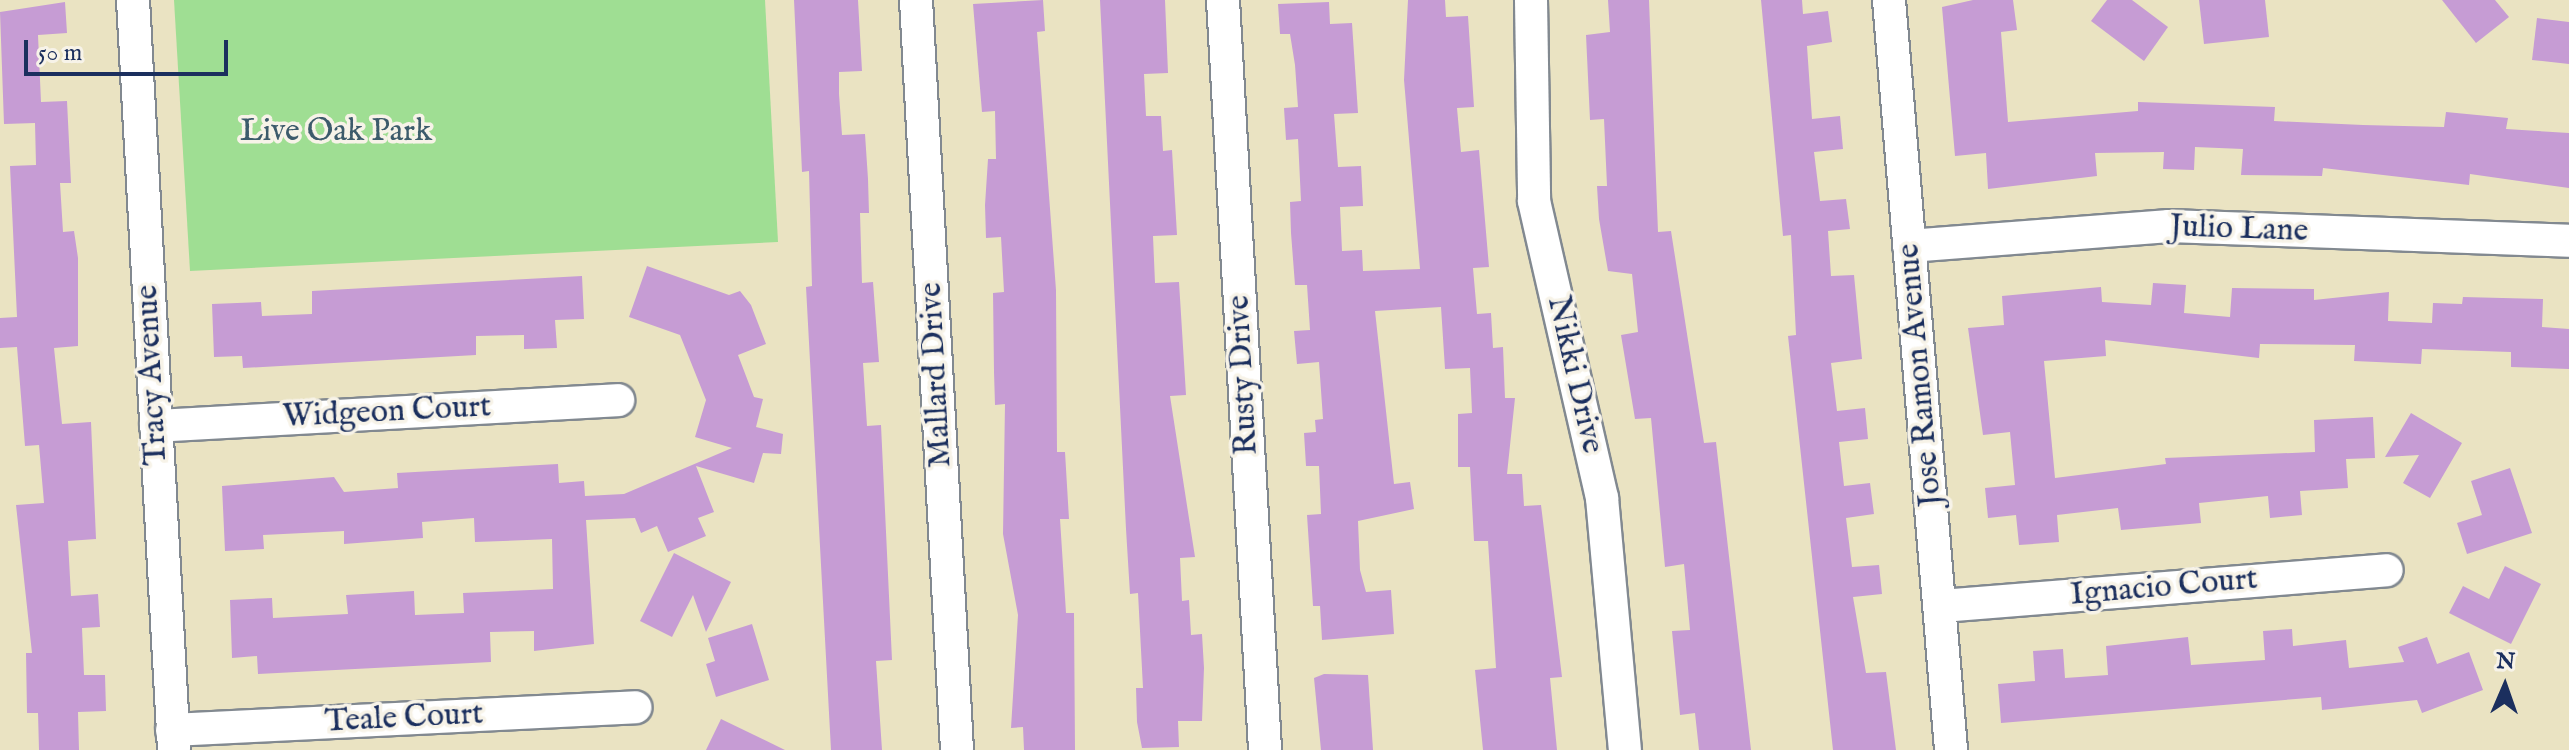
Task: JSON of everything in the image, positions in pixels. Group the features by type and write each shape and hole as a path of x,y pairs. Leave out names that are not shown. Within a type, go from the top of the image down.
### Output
{"street":[{"name":"Tracy Avenue","path":"133,0 173,740"},
{"name":"Mallard Drive","path":"916,0 957,750"},
{"name":"Rusty Drive","path":"1223,0 1265,750"},
{"name":"Nikki Drive","path":"1531,0 1534,201 1602,498 1625,750"},
{"name":"Jose Ramon Avenue","path":"1889,0 1942,606 1951,750"},
{"name":"Julio Lane","path":"1909,246 2169,226 2569,241"},
{"name":"Widgeon Court","path":"156,426 618,400"},
{"name":"Ignacio Court","path":"1942,606 2387,570"},
{"name":"Teale Court","path":"173,740 635,707"}],"green space":[{"name":"Live Oak Park","path":"174,0 765,0 778,242 190,271"}],"building":[{"path":"794,0 858,0 862,71 839,72 839,94 842,135 865,134 868,179 869,213 860,213 862,283 873,282 879,362 863,363 867,426 881,425 892,660 876,661 882,750 831,750 806,287 812,286 809,171 802,172"},
{"path":"1043,0 1045,31 1037,32 1056,290 1057,452 1065,452 1069,519 1060,519 1066,613 1074,613 1075,750 1024,750 1023,727 1011,728 1018,615 1003,534 1005,404 995,405 994,372 993,293 1004,292 1001,237 986,238 985,205 988,159 996,159 995,111 982,112 973,4"},
{"path":"1100,0 1165,0 1168,73 1144,74 1146,116 1161,116 1163,151 1172,150 1177,235 1153,236 1155,283 1179,282 1186,395 1170,396 1195,557 1180,558 1182,601 1189,600 1191,635 1202,634 1204,668 1202,721 1178,721 1179,747 1142,748 1137,722 1136,688 1143,688 1138,593 1130,594"},
{"path":"1408,0 1445,0 1446,17 1468,16 1474,107 1457,108 1461,152 1479,150 1489,267 1473,268 1477,314 1491,313 1493,348 1503,347 1505,398 1515,398 1507,474 1522,474 1524,506 1541,505 1562,677 1550,678 1557,750 1483,750 1475,670 1496,668 1488,541 1474,541 1470,467 1458,467 1458,414 1472,413 1470,368 1445,369 1441,307 1375,311 1394,484 1410,482 1414,509 1358,521 1360,570 1366,592 1391,590 1394,634 1322,640 1320,606 1313,606 1307,515 1321,514 1319,466 1306,466 1304,433 1316,432 1315,420 1323,419 1319,362 1297,364 1294,331 1310,330 1307,285 1295,285 1291,233 1290,202 1301,201 1298,139 1286,140 1284,108 1298,107 1295,65 1290,34 1280,34 1278,4 1329,2 1330,24 1352,23 1358,113 1334,114 1338,167 1361,166 1363,206 1340,207 1342,251 1362,250 1363,271 1420,269 1404,80"},
{"path":"1608,0 1649,0 1658,232 1671,231 1704,443 1716,442 1751,750 1699,750 1695,713 1680,715 1672,631 1690,630 1684,564 1665,567 1651,418 1635,419 1621,335 1638,332 1632,274 1608,271 1599,219 1597,186 1607,186 1604,119 1590,120 1586,35 1610,32"},
{"path":"1761,0 1802,0 1803,14 1828,11 1832,42 1807,46 1812,119 1840,116 1843,149 1814,152 1820,201 1846,199 1850,229 1828,231 1831,276 1854,275 1862,359 1831,363 1837,411 1865,408 1868,439 1839,442 1844,486 1870,483 1874,514 1846,518 1852,567 1879,565 1882,594 1853,597 1866,673 1886,672 1896,750 1833,750 1788,336 1796,335 1791,235 1783,236"},
{"path":"1973,0 2013,0 2017,30 2001,32 2008,122 2138,111 2138,102 2275,107 2274,121 2363,125 2444,127 2446,112 2508,118 2506,129 2569,133 2569,188 2470,174 2469,185 2323,168 2322,176 2241,175 2243,149 2195,147 2194,170 2163,169 2164,152 2095,153 2097,176 1988,189 1986,153 1955,156 1942,7"},
{"path":"2107,0 2132,0 2168,27 2144,61 2091,21"},
{"path":"2199,0 2265,0 2269,37 2204,44"},
{"path":"2442,0 2495,0 2509,17 2476,43"},
{"path":"65,2 67,33 38,35 41,102 67,101 71,183 60,183 63,232 74,231 78,258 78,346 54,348 62,424 91,422 96,539 68,541 71,596 98,594 100,627 82,628 84,675 105,675 106,711 78,712 79,750 39,750 38,713 27,713 26,653 32,653 16,505 44,503 39,445 25,446 17,347 0,348 0,318 17,317 10,166 36,165 35,123 4,124 0,12"},
{"path":"2537,18 2569,22 2569,64 2532,60"},
{"path":"647,266 729,295 740,291 751,305 766,344 738,355 754,397 763,399 756,427 783,434 781,454 763,453 754,483 696,466 714,512 698,518 706,536 668,552 657,526 641,533 635,518 586,520 594,644 534,651 534,631 490,632 491,662 258,674 257,656 232,658 230,600 272,598 273,618 348,614 346,595 414,591 415,615 464,613 463,593 553,589 552,539 475,542 474,518 422,522 423,538 344,544 344,531 263,535 264,549 225,551 222,486 334,477 344,492 398,488 397,473 558,464 559,483 584,481 585,496 624,494 732,448 695,437 706,400 680,335 629,317"},
{"path":"582,276 584,319 555,320 557,348 524,349 524,335 476,336 476,355 243,368 242,356 214,357 212,304 261,302 262,316 312,314 312,291"},
{"path":"2153,283 2186,285 2184,313 2230,317 2232,288 2314,289 2314,300 2389,292 2388,321 2432,323 2433,303 2462,304 2463,297 2543,299 2542,327 2569,329 2569,369 2511,367 2511,352 2422,349 2421,364 2354,361 2355,345 2260,344 2259,358 2105,340 2106,356 2044,361 2055,478 2166,464 2165,458 2315,452 2314,420 2373,417 2375,458 2346,459 2348,488 2300,491 2302,515 2270,518 2268,496 2199,503 2201,523 2121,530 2118,508 2057,515 2059,542 2019,545 2016,515 1988,518 1985,488 2015,485 2010,432 1983,435 1968,328 2004,325 2002,296 2101,287 2102,302 2151,305"},
{"path":"2411,413 2462,443 2430,498 2403,483 2419,455 2385,457"},
{"path":"2510,468 2532,533 2467,554 2457,523 2482,515 2471,481"},
{"path":"674,553 731,582 706,632 693,595 672,637 640,621"},
{"path":"2505,566 2541,584 2511,644 2449,613 2463,586 2489,599"},
{"path":"752,624 769,680 716,697 706,664 715,661 708,638"},
{"path":"2292,629 2293,646 2346,640 2349,668 2404,662 2398,647 2427,637 2437,664 2469,652 2483,690 2422,713 2417,700 2322,710 2321,697 2001,723 1998,684 2035,681 2033,651 2063,649 2065,678 2108,675 2106,646 2188,637 2191,665 2265,660 2263,631"},
{"path":"1324,674 1368,675 1373,750 1321,750 1314,678"},
{"path":"721,719 785,750 706,750"}]}
